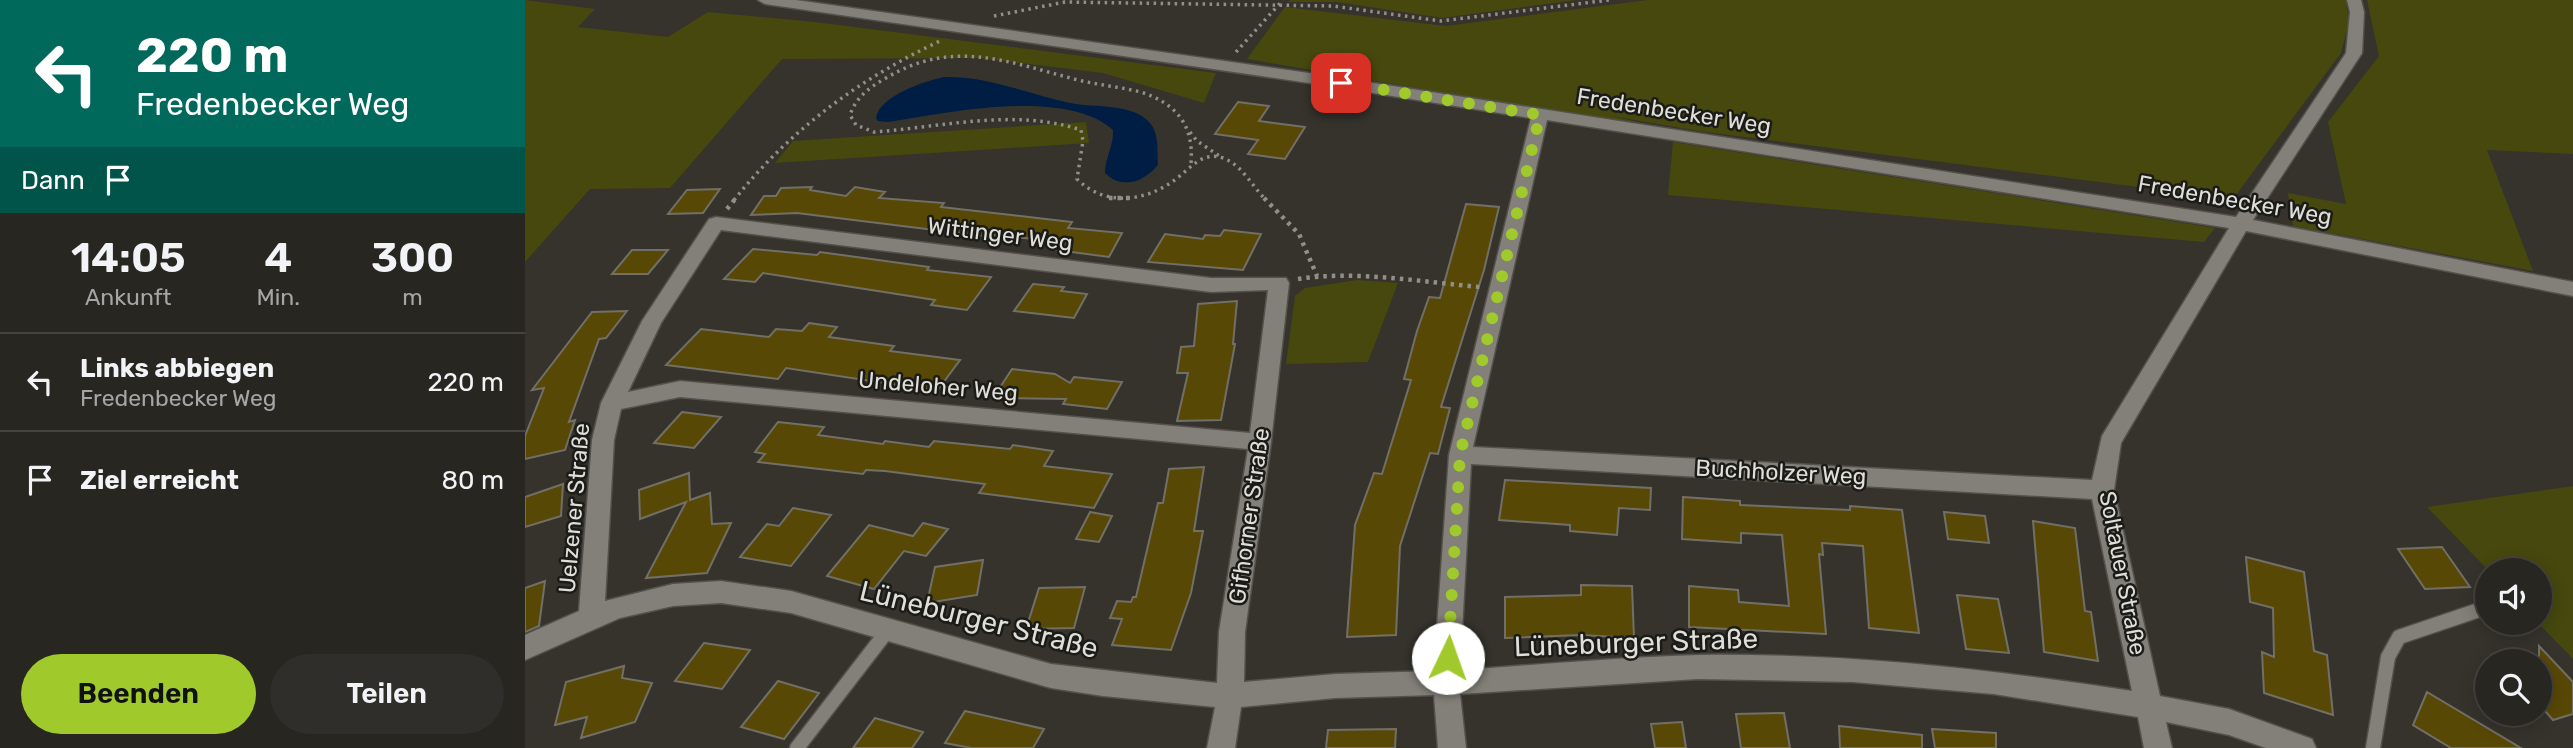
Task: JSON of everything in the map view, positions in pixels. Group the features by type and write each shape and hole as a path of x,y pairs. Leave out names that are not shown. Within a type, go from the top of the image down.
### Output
{"street":[{"name":"Fredenbecker Weg","path":"765,0 1224,66 2241,224 2573,289"},
{"name":"Soltauer Straße","path":"2158,748 2102,490 2110,442 2241,224 2354,54 2357,12 2354,0"},
{"path":"1452,748 1446,684 1460,455 1540,115"},
{"name":"Wittinger Weg","path":"716,223 1211,285 1279,283"},
{"name":"Uelzener Straße","path":"591,617 603,440 612,403 652,321 716,223"},
{"name":"Gifhorner Straße","path":"1221,748 1230,696 1232,632 1260,442 1279,283"},
{"name":"Undeloher Weg","path":"612,403 680,388 1260,442"},
{"name":"Buchholzer Weg","path":"1460,455 2102,490"},
{"name":"Lüneburger Straße","path":"525,648 591,617 646,600 721,592 790,602 1070,680 1230,696 1335,686 1446,684 1698,667 1798,668 1926,675 1994,682 2150,706 2229,722 2302,748"}],"lane":[{"path":"2373,748 2388,657 2399,636 2475,611"},
{"path":"797,748 888,630"}],"path":[{"path":"988,17 1065,2 1281,2 1333,6 1441,21 1609,0"},
{"path":"1224,66 1281,2"},
{"path":"716,223 750,178 780,147 839,99 896,62 966,29"},
{"path":"1222,158 1212,157 1191,163 1174,181 1151,194 1138,198 1110,198 1089,191 1077,179 1083,141 1081,130 1072,125 1029,120 874,132 858,129 850,117 851,108 858,98 907,66 944,55 975,54 1020,61 1082,80 1146,93 1175,110 1197,141 1222,158 1245,174 1263,198 1293,225 1304,241 1317,276"},
{"path":"1188,130 1191,163"},
{"path":"1279,283 1317,276 1393,278 1498,289"}],"shaded area":[{"path":"525,0 595,9 578,27 668,37 708,12 815,22 1216,73 1204,103 1103,73 979,58 782,59 670,188 590,189 525,262"},
{"path":"1577,0 1442,18 1337,2 1288,2"},
{"path":"1647,0 2346,0 2349,22 2341,53 2233,199 1698,131 1612,116 1692,135 1247,59 1285,7 1446,26"},
{"path":"2367,0 2573,0 2573,154 2487,150 2533,271 2293,226 2288,193 2346,204 2328,122 2379,56"},
{"path":"1086,122 1089,143 775,163 793,141"},
{"path":"1673,142 2215,228 2204,242 1668,195"},
{"path":"1357,280 1398,283 1368,362 1286,364 1295,296 1305,288"},
{"path":"2573,486 2573,659 2550,635 2552,635 2552,558 2476,558 2427,507"}],"water":[{"path":"944,77 976,79 1070,103 1130,111 1151,124 1157,141 1158,165 1146,176 1133,182 1112,178 1105,173 1113,130 1092,117 1066,109 1005,106 888,122 878,121 876,118 879,110 894,96"}],"building":[{"path":"1238,102 1269,106 1259,121 1305,127 1285,159 1248,154 1258,140 1215,134"},
{"path":"812,187 810,190 846,196 855,187 885,192 879,198 944,203 941,207 1072,222 1068,228 1122,233 1109,257 1049,249 1055,241 994,235 991,237 797,213 751,215 764,196 776,196 781,188"},
{"path":"720,189 703,213 668,214 687,190"},
{"path":"1466,204 1499,207 1484,270 1441,407 1450,408 1438,454 1430,453 1400,546 1396,635 1347,637 1355,525 1374,473 1382,474 1411,380 1404,379 1417,331 1429,297 1440,298"},
{"path":"1224,230 1261,234 1243,270 1148,262 1165,234 1203,239 1205,235 1220,236"},
{"path":"753,249 817,255 820,252 929,267 927,270 991,277 967,310 931,305 935,300 763,273 755,282 724,279"},
{"path":"632,250 668,250 648,274 612,274"},
{"path":"1033,284 1064,287 1061,291 1087,294 1074,318 1014,311"},
{"path":"1237,301 1235,344 1221,420 1177,421 1188,373 1177,373 1181,347 1194,346 1198,304"},
{"path":"627,311 606,338 599,339 569,422 575,420 565,450 525,459 525,436 544,388 532,390 592,312"},
{"path":"809,323 837,327 829,337 894,346 890,351 960,360 937,391 786,368 778,379 666,365 701,329 769,337 776,329 802,331"},
{"path":"1012,369 1055,374 1070,383 1074,377 1122,382 1107,409 1063,404 1066,399 993,398"},
{"path":"682,412 721,417 694,448 654,443"},
{"path":"778,422 824,427 818,435 883,444 885,441 929,447 934,441 1010,449 1013,445 1053,451 1044,466 1112,474 1094,508 979,493 985,484 885,471 866,470 863,474 758,462 765,454 755,452"},
{"path":"1204,467 1194,531 1203,531 1191,593 1171,650 1112,645 1122,619 1110,618 1117,601 1131,602 1133,597 1136,597 1158,503 1163,503 1169,469"},
{"path":"689,473 690,500 710,493 712,524 731,523 707,573 646,578 686,502 640,519 639,490"},
{"path":"1505,480 1651,488 1650,510 1619,508 1617,535 1570,531 1570,525 1499,520"},
{"path":"563,484 561,516 525,527 525,497"},
{"path":"1683,497 1740,501 1740,505 1850,510 1850,506 1902,510 1919,633 1869,628 1863,546 1822,543 1823,555 1819,554 1826,634 1689,627 1689,586 1738,590 1739,602 1789,606 1782,535 1741,533 1741,543 1682,539"},
{"path":"793,508 831,515 791,566 740,557 767,524 779,526"},
{"path":"1090,512 1112,516 1099,542 1076,539"},
{"path":"1944,512 1985,516 1989,543 1948,539"},
{"path":"2033,521 2075,528 2085,611 2091,612 2098,661 2044,652"},
{"path":"923,523 948,529 926,556 904,551 874,589 827,576 869,525 913,536"},
{"path":"2442,547 2470,587 2425,589 2398,549"},
{"path":"2246,557 2304,572 2314,651 2327,655 2333,715 2264,693 2262,652 2274,657 2273,608 2250,602"},
{"path":"983,560 977,595 927,603 935,567"},
{"path":"545,581 539,626 525,632 525,588"},
{"path":"1581,585 1632,586 1634,638 1581,635 1505,638 1505,597 1581,595"},
{"path":"1085,587 1074,628 1026,629 1039,588"},
{"path":"1957,595 1998,599 2009,653 1966,649"},
{"path":"704,643 750,650 722,689 675,681"},
{"path":"2552,660 2573,682 2573,714 2553,720"},
{"path":"624,666 622,678 652,683 635,722 581,738 587,717 555,725 566,682"},
{"path":"778,681 819,693 784,739 741,727"},
{"path":"2427,692 2475,721 2475,726 2484,726 2521,748 2451,748 2413,725"},
{"path":"965,711 1044,729 1033,748 971,748 945,743"},
{"path":"1784,713 1790,748 1741,748 1736,714"},
{"path":"875,718 923,732 912,748 853,748"},
{"path":"1682,722 1686,748 1655,748 1651,724"},
{"path":"1839,726 1922,735 1922,748 1840,748"},
{"path":"1396,729 1395,748 1326,748 1328,730"},
{"path":"1932,729 1996,733 1996,748 1935,748"}],"route":[{"path":"1341,83 1540,115 1460,455 1448,658"}]}
